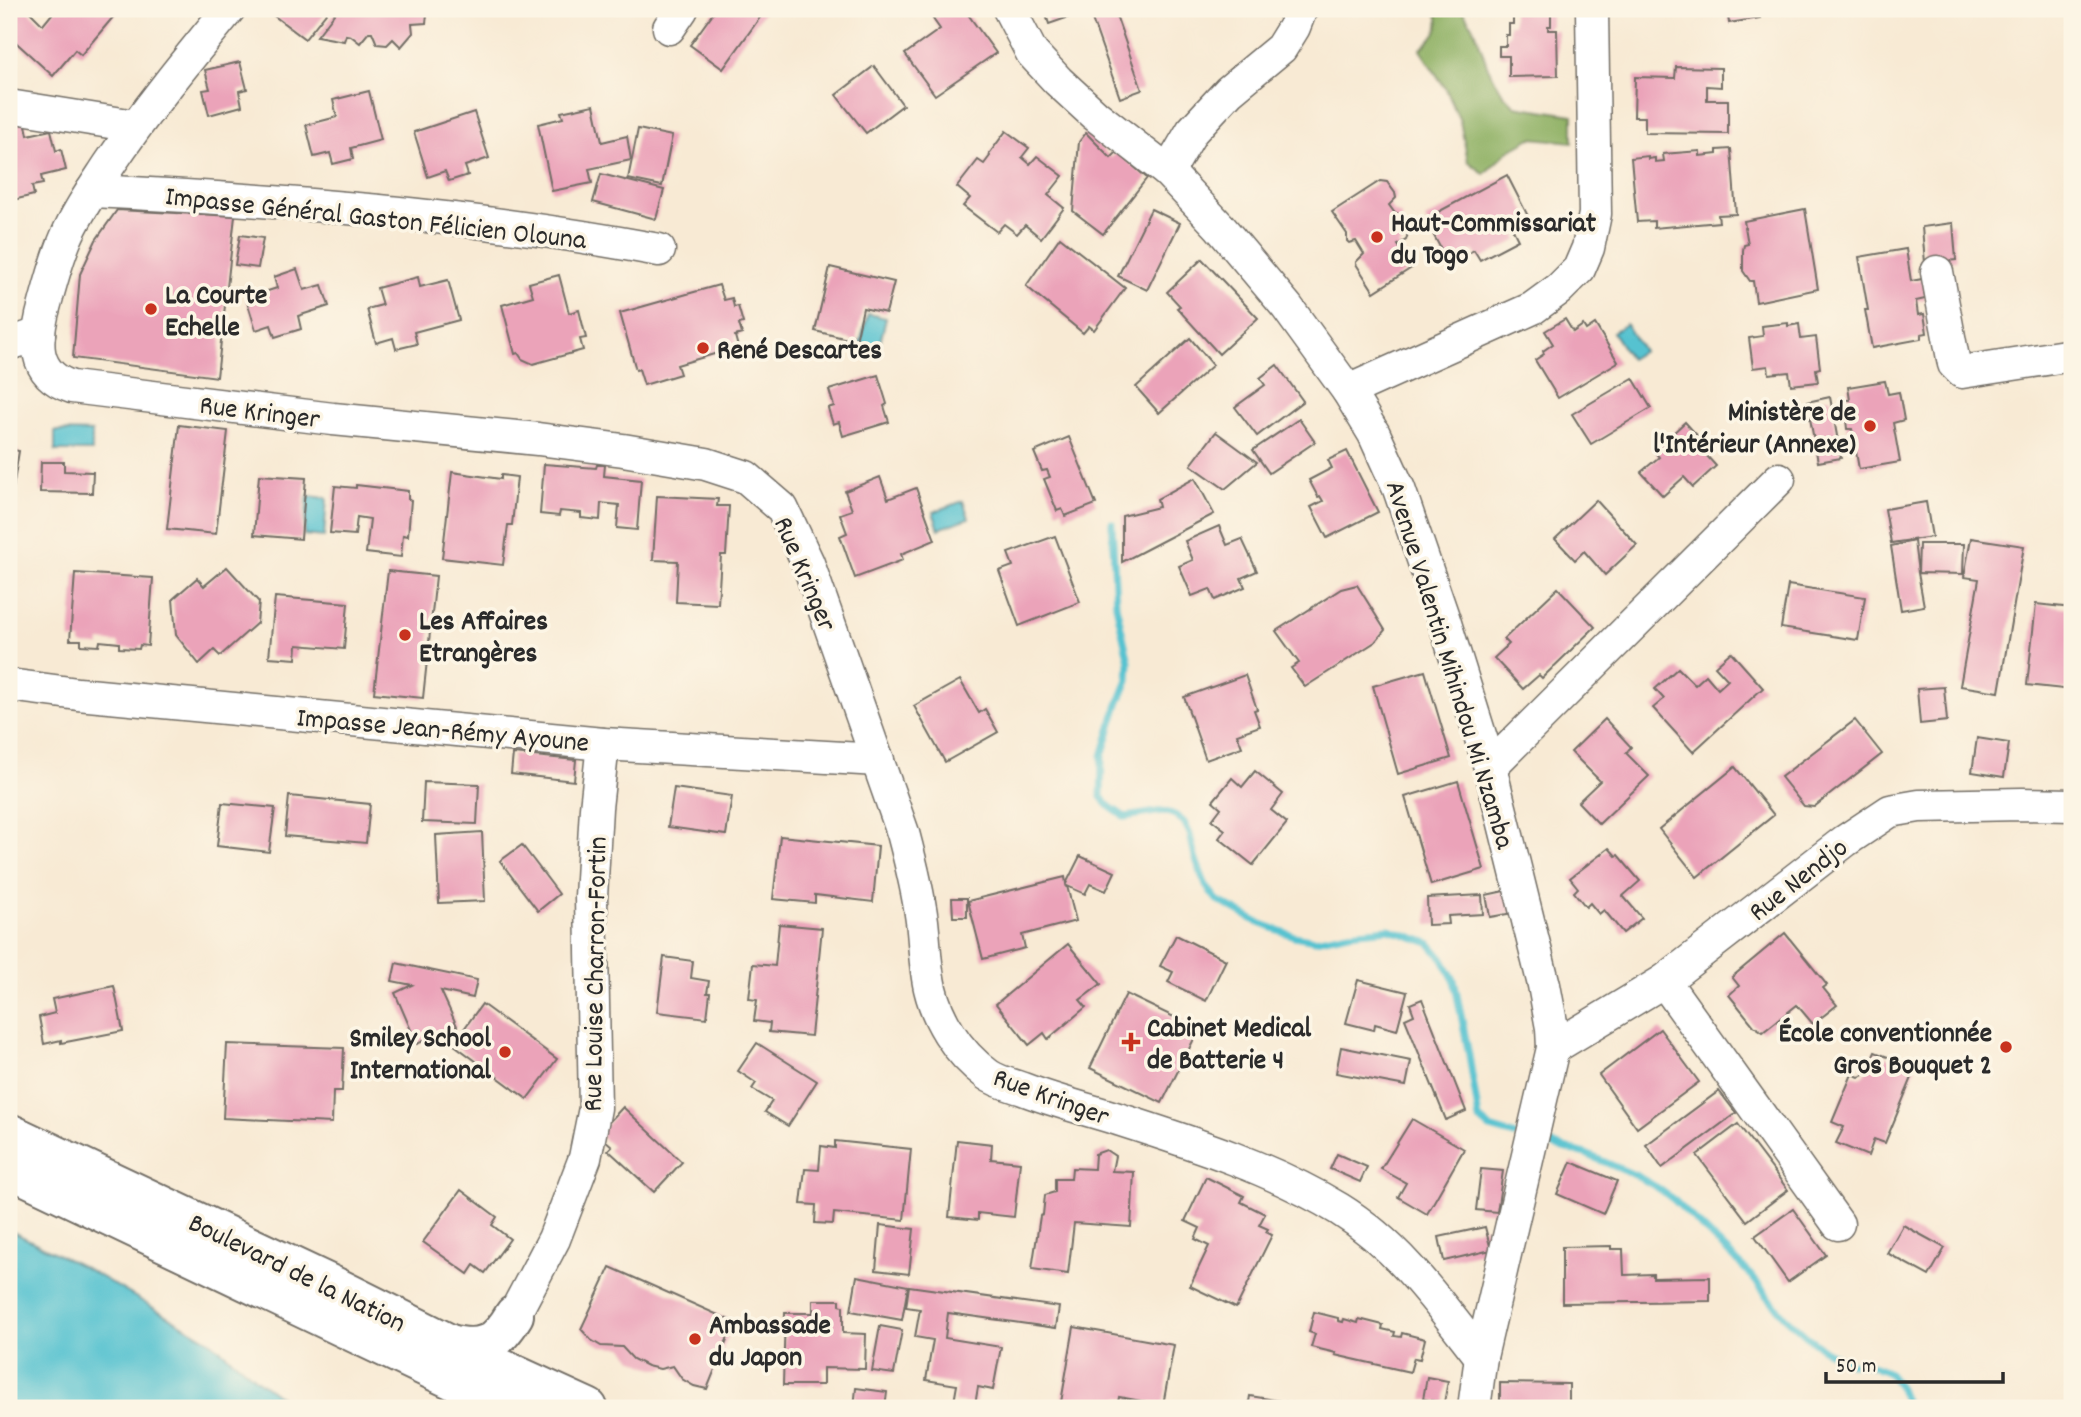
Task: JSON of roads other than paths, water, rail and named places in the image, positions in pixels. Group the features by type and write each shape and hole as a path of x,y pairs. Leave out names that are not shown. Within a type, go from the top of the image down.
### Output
{"main road":[{"name":"Boulevard de la Nation","path":"9,1133 340,1289 449,1344 519,1394"},
{"name":"Boulevard de la Nation","path":"9,1168 519,1394 589,1408"},
{"path":"449,1344 466,1348 486,1344 506,1328 514,1315"},
{"path":"514,1315 507,1342 519,1394"}],"street":[{"name":"Rue Kringer","path":"229,9 135,126 92,191 66,237 47,296 39,334 43,368 57,381 72,387 333,419 623,450 706,464 746,477 782,508 808,563 900,822 914,872 927,982 937,1013 964,1054 989,1076 1001,1081 1049,1100 1119,1120 1254,1168 1336,1207 1383,1241 1412,1269 1481,1357"},
{"name":"Avenue Valentin Mihindou Mi Nzamba","path":"1009,9 1032,53 1058,81 1095,115 1168,172 1219,226 1287,307 1348,391 1386,456 1444,620 1490,767 1544,985 1553,1048 1481,1357 1474,1408"},
{"path":"1168,172 1192,131 1229,92 1281,48 1301,9"},
{"path":"1348,391 1533,308 1559,289 1579,269 1588,248 1595,214 1592,9"},
{"path":"9,106 135,126"},
{"name":"Impasse Général Gaston Félicien Olouna","path":"92,191 211,196 362,211 551,232 659,250"},
{"path":"1937,272 1954,364 1962,372 2072,355"},
{"path":"9,344 39,334"},
{"path":"1490,767 1779,479"},
{"name":"Impasse Jean-Rémy Ayoune","path":"9,685 78,694 603,744 878,760"},
{"name":"Rue Louise Charron-Fortin","path":"514,1315 554,1239 585,1158 595,1108 591,897 603,744"},
{"name":"Rue Nendjo","path":"1553,1048 1664,981 1844,841 1890,811 1919,806 2072,805"},
{"path":"1664,981 1838,1224"}],"water":[{"path":"868,314 886,318 879,347 860,343"},
{"path":"1626,324 1643,351 1630,359 1613,332"},
{"path":"55,431 92,432 92,451 55,451"},
{"path":"308,496 327,498 324,537 304,535"},
{"path":"963,501 969,518 939,529 933,512"},
{"path":"9,1230 87,1269 210,1341 295,1408 9,1408"}],"waterway":[{"path":"1112,523 1116,605 1129,662 1128,680 1102,756 1101,797 1125,817 1163,811 1184,822 1206,886 1217,900 1259,923 1294,936 1315,940 1389,929 1429,943 1442,958 1454,980 1479,1119 1490,1128 1514,1135"},
{"path":"1549,1144 1586,1154 1658,1188 1674,1200 1749,1273 1784,1316 1806,1336 1850,1363 1867,1364 1889,1373 1900,1388 1908,1408"}],"place":[{"name":"Haut-Commissariat du Togo","path":"1377,237"},
{"name":"La Courte Echelle","path":"151,309"},
{"name":"René Descartes","path":"703,348"},
{"name":"Ministère de l'Intérieur (Annexe)","path":"1870,426"},
{"name":"Les Affaires Etrangères","path":"405,635"},
{"name":"Cabinet Medical de Batterie 4","path":"1131,1042"},
{"name":"École conventionnée Gros Bouquet 2","path":"2006,1047"},
{"name":"Smiley School International","path":"505,1052"},
{"name":"Ambassade du Japon","path":"695,1339"}]}
